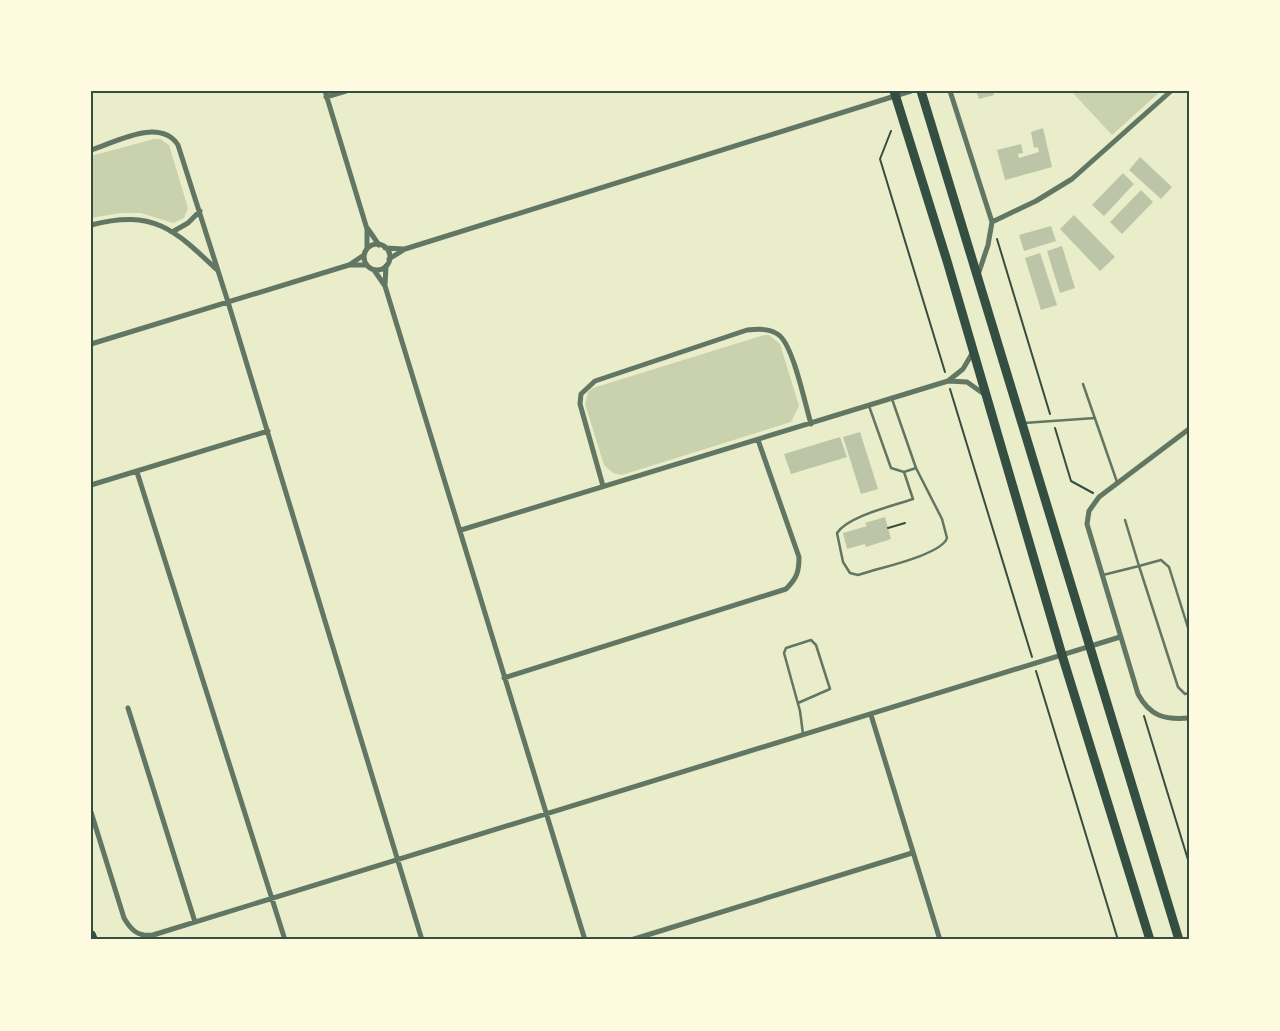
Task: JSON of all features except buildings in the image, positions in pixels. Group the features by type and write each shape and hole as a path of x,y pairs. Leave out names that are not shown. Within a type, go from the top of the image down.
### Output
{"highway":[{"path":"91,935 93,940"}],"main road":[{"path":"921,91 1179,940"},
{"path":"895,94 947,261 1062,655 1150,940"}],"street":[{"path":"91,344 349,264 364,255 367,249 367,229 326,94 346,91"},
{"path":"385,286 386,266 389,259 405,249 895,94 911,91"},
{"path":"950,91 992,222 988,245 977,278"},
{"path":"992,222 1036,201 1072,179 1171,91"},
{"path":"91,150 143,133 160,132 167,134 178,145 268,431 422,940"},
{"path":"174,231 188,223 200,211"},
{"path":"91,225 138,220 162,225 174,231 218,271"},
{"path":"367,229 379,245 385,248 405,249"},
{"path":"367,249 379,245"},
{"path":"385,248 389,259"},
{"path":"364,255 366,265"},
{"path":"349,264 366,265 374,270 385,286 585,940"},
{"path":"374,270 386,266"},
{"path":"603,486 580,404 581,394 585,388 608,375 747,330 763,329 781,337 791,355 811,424"},
{"path":"461,530 948,381 963,369 973,352"},
{"path":"948,381 966,382 987,396"},
{"path":"1189,429 1099,497 1090,511 1087,524 1138,694 1145,706 1159,717 1189,718"},
{"path":"91,485 268,431"},
{"path":"504,678 786,589 795,580 799,571 799,557 758,440"},
{"path":"137,472 285,940"},
{"path":"91,812 124,918 134,932 147,936 153,935 1120,637"},
{"path":"128,708 195,922"},
{"path":"871,715 912,854 940,940"},
{"path":"631,940 912,854"}],"lane":[{"path":"1083,384 1117,482"},
{"path":"892,399 916,468 942,520 946,533 945,543 930,552 868,572 858,575 850,573 843,562 837,536 839,530 856,519 913,499 904,472"},
{"path":"869,406 888,464 893,470 904,472 916,468"},
{"path":"1023,423 1095,418"},
{"path":"1125,520 1178,687 1184,694 1189,693"},
{"path":"1101,575 1161,560 1166,562 1189,631"},
{"path":"798,703 830,690 816,645 811,640 784,650 798,703 803,735"}],"path":[{"path":"891,131 880,159 1118,940"},
{"path":"992,222 1071,480 1099,497"},
{"path":"888,528 904,523"},
{"path":"1145,706 1144,717 1189,863"}],"green space":[{"path":"1071,91 1161,91 1112,135"},
{"path":"160,139 169,145 188,208 184,218 173,223 141,213 121,213 91,218 91,156"},
{"path":"769,335 780,344 799,406 791,422 622,475 613,473 604,465 585,404 588,392 593,388"}]}
